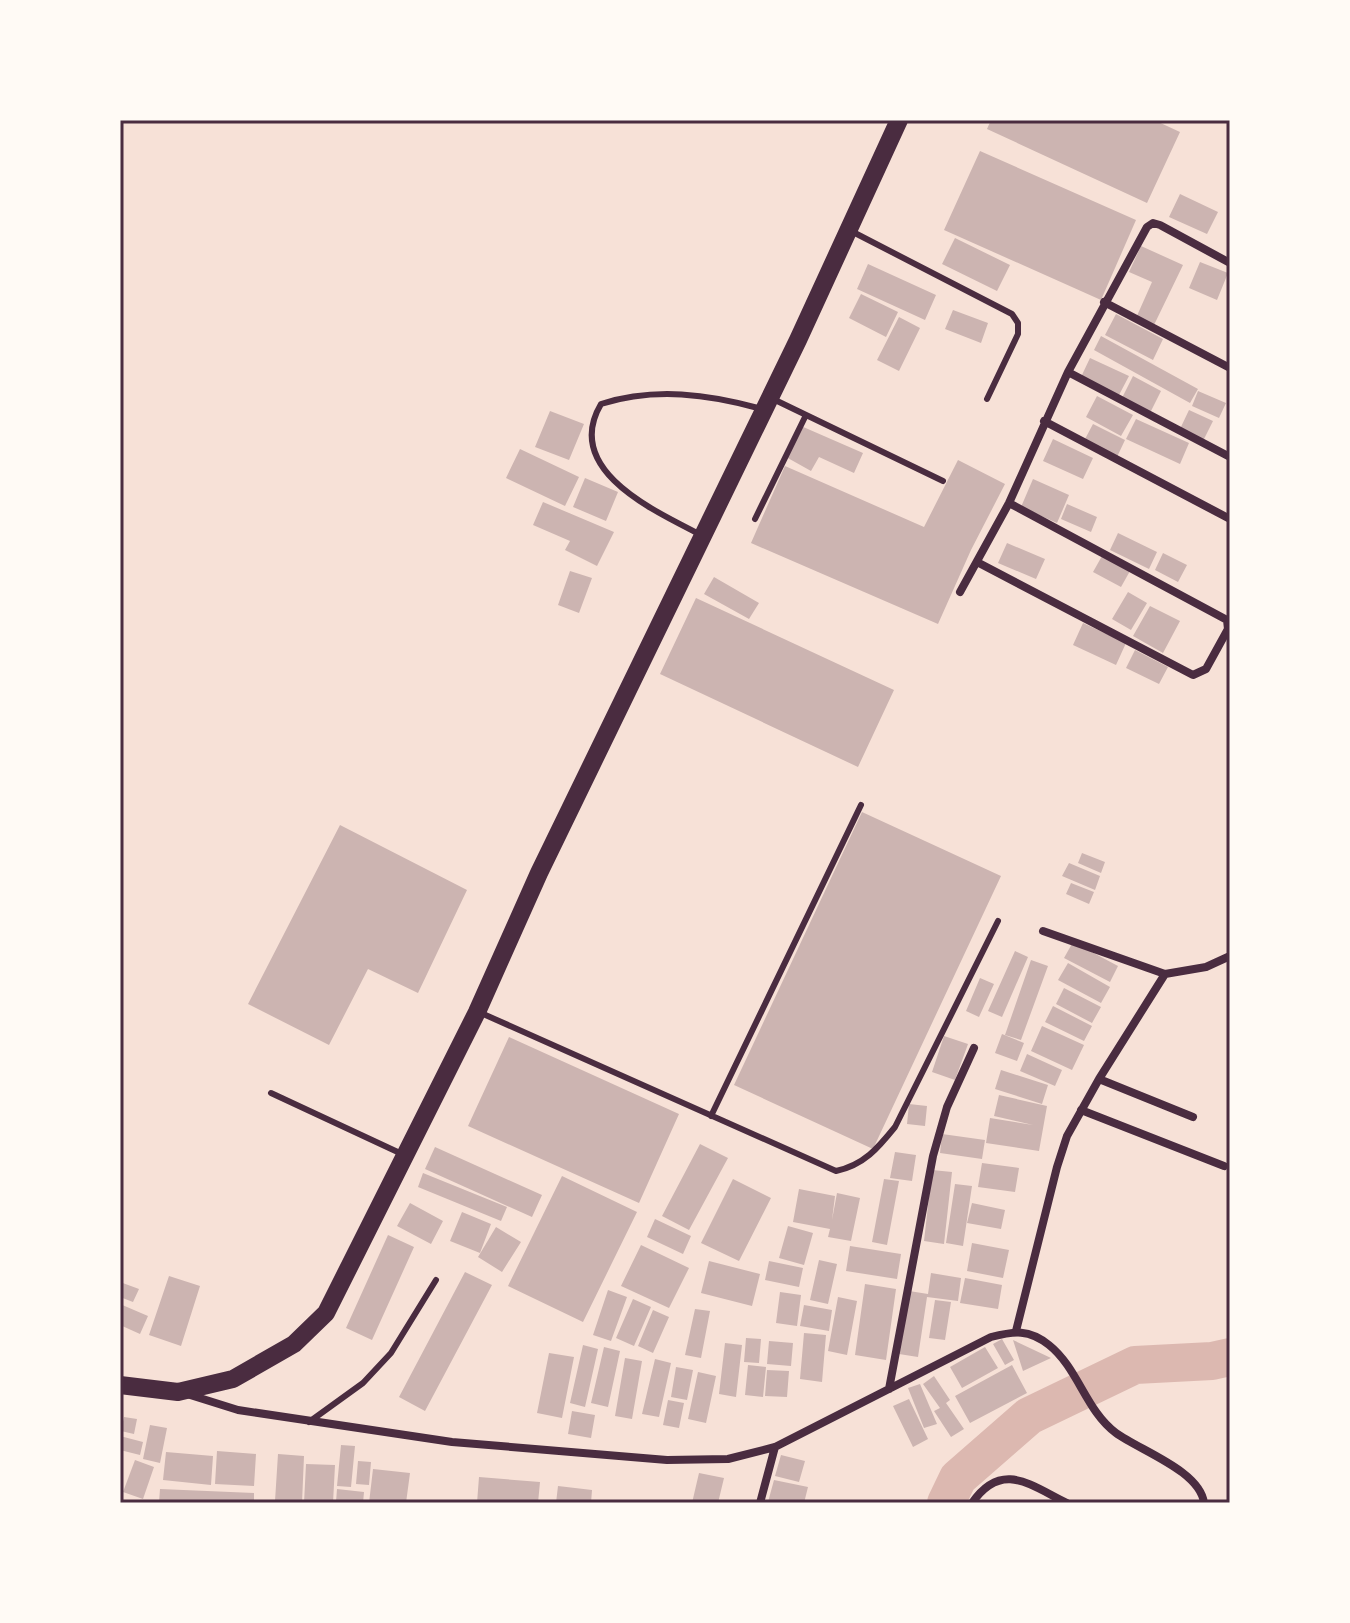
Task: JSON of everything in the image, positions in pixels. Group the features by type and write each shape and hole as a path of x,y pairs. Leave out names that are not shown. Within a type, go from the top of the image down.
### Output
{"main road":[{"path":"120,1385 178,1392 233,1379 294,1344 326,1313 477,1012 539,873 767,403 899,120"}],"street":[{"path":"960,592 1009,503 1068,372 1147,227 1153,223 1230,263"},
{"path":"1104,302 1230,368"},
{"path":"1068,372 1230,457"},
{"path":"1044,421 1230,519"},
{"path":"977,562 1193,675 1206,669 1228,629 1227,620 1009,503"},
{"path":"1043,931 1165,974 1206,967 1230,956"},
{"path":"1016,1331 1067,1136 1165,974"},
{"path":"889,1389 933,1156 947,1107 974,1048"},
{"path":"1099,1079 1193,1117"},
{"path":"1081,1110 1224,1166"},
{"path":"178,1392 238,1410 452,1442 667,1460 728,1459 775,1447 991,1337 1016,1331 1047,1344 1063,1358 1112,1430 1182,1472 1203,1492 1204,1503"},
{"path":"760,1503 775,1447"},
{"path":"972,1503 994,1481 1011,1477 1067,1503"}],"lane":[{"path":"848,230 1012,314 1018,323 1018,334 987,399"},
{"path":"701,535 651,509 607,475 597,457 591,436 592,419 601,404 628,396 682,393 767,403 806,415 943,481"},
{"path":"755,519 806,415"},
{"path":"711,1116 861,805"},
{"path":"477,1012 836,1171 862,1162 895,1127 998,921"},
{"path":"271,1093 406,1156"},
{"path":"309,1422 363,1383 391,1353 436,1280"}],"building":[{"path":"991,120 1154,120 1180,132 1147,203 987,129"},
{"path":"980,151 1136,220 1101,300 944,230"},
{"path":"1180,194 1218,212 1207,234 1169,217"},
{"path":"955,238 1010,265 997,291 942,264"},
{"path":"1141,246 1183,265 1154,325 1136,318 1152,282 1129,272"},
{"path":"1200,262 1228,273 1217,300 1189,288"},
{"path":"868,264 936,295 925,320 857,289"},
{"path":"861,294 898,312 886,337 849,318"},
{"path":"953,310 988,323 981,343 945,329"},
{"path":"1116,314 1163,339 1153,360 1105,335"},
{"path":"899,317 920,328 899,371 877,360"},
{"path":"1101,336 1198,389 1190,403 1094,350"},
{"path":"1090,358 1129,376 1119,395 1081,377"},
{"path":"1133,376 1161,391 1150,413 1122,398"},
{"path":"1198,391 1226,403 1219,418 1192,406"},
{"path":"1097,396 1133,415 1121,436 1086,417"},
{"path":"1189,410 1213,421 1203,441 1180,429"},
{"path":"550,411 584,424 569,460 535,447"},
{"path":"1136,419 1189,443 1180,464 1126,439"},
{"path":"1093,424 1125,440 1117,457 1084,441"},
{"path":"801,426 863,453 854,473 819,457 811,471 786,457"},
{"path":"1053,439 1093,458 1083,479 1043,461"},
{"path":"520,449 579,477 565,506 506,478"},
{"path":"958,460 1005,484 938,624 751,543 785,466 924,527"},
{"path":"585,478 618,492 606,521 573,507"},
{"path":"1033,479 1069,495 1057,523 1021,507"},
{"path":"543,502 614,532 597,566 565,550 570,541 533,525"},
{"path":"1067,504 1097,517 1091,532 1061,519"},
{"path":"1118,533 1157,552 1149,569 1110,550"},
{"path":"1007,543 1045,559 1036,579 998,563"},
{"path":"1163,553 1187,565 1178,582 1155,570"},
{"path":"1102,556 1130,571 1121,587 1093,572"},
{"path":"570,571 592,578 579,613 558,605"},
{"path":"714,577 759,603 749,619 704,594"},
{"path":"1128,592 1147,603 1131,630 1112,619"},
{"path":"696,598 894,690 858,767 660,674"},
{"path":"1150,606 1180,621 1163,653 1133,636"},
{"path":"1083,623 1126,643 1116,665 1073,645"},
{"path":"1135,650 1168,667 1159,684 1126,668"},
{"path":"862,812 1001,876 873,1149 734,1085"},
{"path":"340,825 467,890 418,993 368,969 329,1045 248,1004"},
{"path":"1082,853 1105,862 1101,873 1078,863"},
{"path":"1069,863 1100,876 1095,890 1062,876"},
{"path":"1071,883 1094,892 1089,904 1066,894"},
{"path":"1073,942 1118,966 1110,982 1064,958"},
{"path":"1015,951 1028,957 1002,1017 988,1011"},
{"path":"1031,960 1048,966 1021,1040 1005,1035"},
{"path":"1068,963 1110,987 1101,1003 1058,980"},
{"path":"980,978 994,984 979,1017 966,1011"},
{"path":"1064,988 1101,1007 1092,1023 1056,1004"},
{"path":"1053,1006 1092,1026 1084,1041 1045,1022"},
{"path":"1042,1026 1084,1045 1072,1070 1031,1051"},
{"path":"1002,1034 1024,1043 1017,1061 995,1053"},
{"path":"944,1036 968,1044 955,1080 932,1072"},
{"path":"509,1037 679,1114 639,1203 468,1126"},
{"path":"1027,1054 1062,1070 1055,1086 1020,1071"},
{"path":"1001,1070 1048,1085 1042,1104 995,1089"},
{"path":"999,1095 1047,1106 1039,1151 986,1143 990,1118 1033,1125 994,1116"},
{"path":"909,1104 927,1106 925,1126 907,1124"},
{"path":"942,1134 985,1140 982,1159 940,1153"},
{"path":"700,1144 728,1158 689,1230 662,1216"},
{"path":"435,1147 542,1195 532,1217 425,1169"},
{"path":"895,1152 916,1155 912,1181 890,1178"},
{"path":"982,1163 1019,1168 1015,1192 978,1187"},
{"path":"932,1170 952,1172 944,1244 924,1241"},
{"path":"423,1173 507,1207 501,1221 418,1187"},
{"path":"562,1176 637,1212 583,1322 508,1286"},
{"path":"733,1179 771,1198 739,1261 701,1243"},
{"path":"884,1179 899,1181 887,1245 872,1242"},
{"path":"955,1184 972,1186 963,1246 946,1243"},
{"path":"799,1189 835,1196 832,1220 837,1193 860,1198 851,1241 828,1237 830,1229 793,1222"},
{"path":"410,1203 443,1221 431,1244 397,1226"},
{"path":"972,1203 1005,1210 1001,1229 967,1223"},
{"path":"462,1212 491,1224 480,1253 450,1241"},
{"path":"655,1219 691,1236 683,1254 647,1237"},
{"path":"788,1226 813,1233 804,1265 779,1258"},
{"path":"496,1227 521,1242 502,1272 478,1257"},
{"path":"388,1235 414,1247 372,1340 346,1328"},
{"path":"972,1243 1009,1250 1003,1278 967,1271"},
{"path":"641,1245 689,1268 669,1308 621,1286"},
{"path":"850,1246 901,1254 897,1279 846,1271"},
{"path":"819,1260 837,1264 828,1304 810,1300"},
{"path":"709,1261 760,1274 752,1306 701,1293"},
{"path":"769,1261 803,1268 799,1287 765,1280"},
{"path":"465,1272 492,1285 425,1411 399,1397"},
{"path":"931,1273 961,1278 958,1301 927,1297 918,1357 899,1354 909,1291 928,1294"},
{"path":"169,1276 200,1286 181,1346 149,1335"},
{"path":"965,1278 1002,1285 998,1309 960,1303"},
{"path":"120,1282 139,1289 133,1302 120,1297"},
{"path":"865,1284 896,1289 886,1360 855,1355"},
{"path":"608,1290 627,1297 611,1341 593,1335"},
{"path":"780,1292 801,1295 797,1326 776,1323"},
{"path":"838,1297 857,1301 847,1355 828,1351"},
{"path":"633,1299 651,1307 634,1346 616,1338"},
{"path":"935,1300 951,1302 945,1340 929,1338"},
{"path":"120,1304 148,1316 140,1334 120,1325"},
{"path":"804,1305 832,1310 829,1331 800,1326"},
{"path":"695,1309 710,1311 701,1358 685,1355"},
{"path":"653,1310 669,1317 653,1353 638,1346"},
{"path":"804,1333 826,1335 822,1382 800,1379"},
{"path":"746,1338 761,1339 759,1363 744,1362"},
{"path":"1002,1339 1014,1360 1005,1365 993,1344"},
{"path":"1013,1340 1051,1358 1023,1371"},
{"path":"769,1341 793,1343 791,1366 767,1364"},
{"path":"725,1343 742,1345 736,1397 719,1394"},
{"path":"583,1345 598,1349 585,1407 570,1403"},
{"path":"604,1347 620,1351 608,1407 591,1403"},
{"path":"985,1347 998,1368 962,1388 950,1367"},
{"path":"549,1353 574,1357 562,1418 537,1413"},
{"path":"625,1358 642,1361 632,1419 615,1416"},
{"path":"655,1359 671,1363 659,1417 642,1414"},
{"path":"748,1365 766,1367 763,1397 745,1395"},
{"path":"1012,1365 1027,1393 970,1423 955,1396"},
{"path":"676,1367 693,1370 687,1400 671,1397"},
{"path":"767,1370 789,1371 787,1397 765,1396"},
{"path":"698,1372 716,1376 706,1423 688,1419"},
{"path":"934,1376 950,1400 946,1403 964,1429 951,1437 934,1411 940,1408 923,1384"},
{"path":"920,1384 937,1424 924,1428 908,1388"},
{"path":"909,1399 928,1439 913,1447 893,1406"},
{"path":"668,1400 684,1403 679,1428 663,1425"},
{"path":"572,1411 595,1415 591,1438 568,1434"},
{"path":"124,1417 137,1419 134,1434 121,1431"},
{"path":"150,1425 167,1428 160,1463 143,1459"},
{"path":"120,1436 143,1442 140,1455 120,1450"},
{"path":"341,1445 355,1446 351,1487 337,1486"},
{"path":"217,1451 256,1454 254,1486 215,1484"},
{"path":"166,1452 213,1456 211,1485 163,1480"},
{"path":"278,1454 304,1456 302,1503 275,1501"},
{"path":"781,1455 805,1461 799,1482 775,1476"},
{"path":"135,1460 154,1467 143,1499 123,1492"},
{"path":"358,1461 371,1462 369,1485 356,1484"},
{"path":"306,1464 335,1465 333,1503 304,1503"},
{"path":"373,1469 410,1473 406,1503 369,1503"},
{"path":"699,1473 724,1478 718,1503 692,1503"},
{"path":"479,1477 540,1482 538,1503 477,1503"},
{"path":"774,1480 808,1487 804,1503 768,1502"},
{"path":"558,1486 592,1490 591,1503 556,1503"},
{"path":"160,1489 254,1493 254,1503 159,1503"},
{"path":"337,1489 364,1492 363,1503 336,1502"}],"waterway":[{"path":"946,1503 958,1478 1029,1416 1135,1365 1212,1361 1230,1357"}]}
